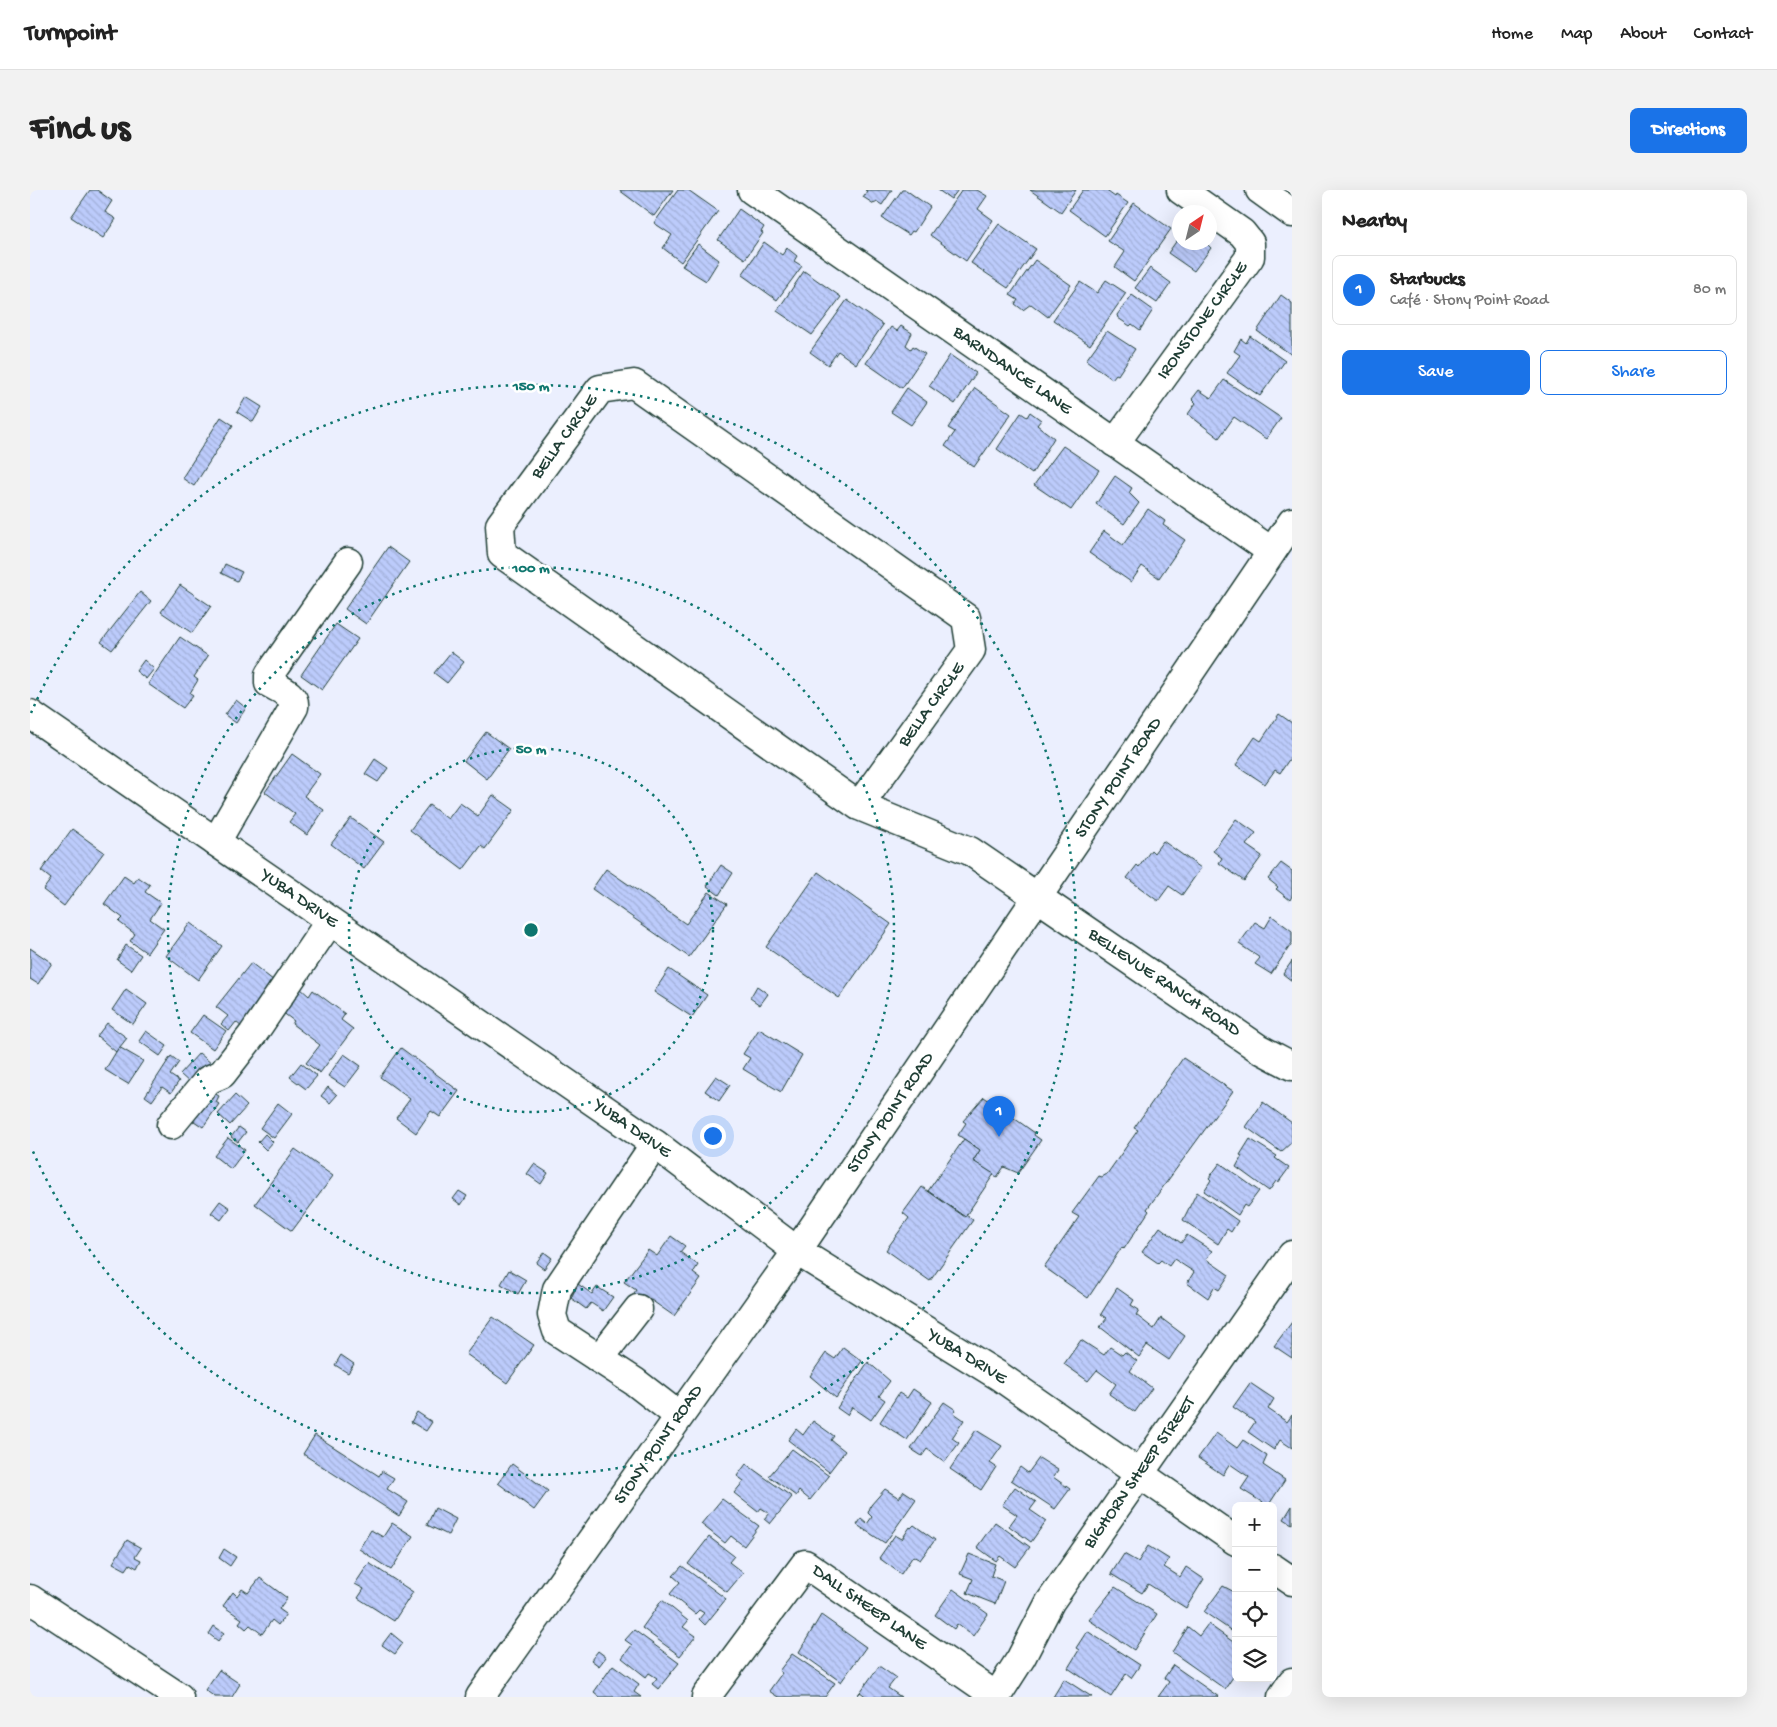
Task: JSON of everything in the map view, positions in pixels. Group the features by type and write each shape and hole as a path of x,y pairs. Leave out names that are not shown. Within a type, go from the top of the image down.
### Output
{"street":[{"name":"BARNDANCE LANE","path":"752,190 1271,551"},
{"name":"IRONSTONE CIRCLE","path":"1115,443 1250,257 1250,243 1242,233 1181,190"},
{"path":"1260,190 1292,213"},
{"name":"BELLA CIRCLE","path":"859,806 971,650 966,618 634,384 600,389 500,525 502,554 859,806 970,851 1038,897"},
{"name":"STONY POINT ROAD","path":"480,1697 797,1251 1291,524"},
{"path":"216,842 294,708 291,696 269,683 269,675 348,562"},
{"name":"YUBA DRIVE","path":"30,714 655,1144 797,1251 888,1309 976,1361 1232,1538"},
{"name":"BELLEVUE RANCH ROAD","path":"1038,897 1258,1048 1292,1066"},
{"path":"171,1125 208,1080 222,1074 253,1034 330,921"},
{"path":"655,1144 557,1289 552,1315 557,1331 679,1416"},
{"name":"BIGHORN SHEEP STREET","path":"996,1697 1021,1658 1050,1602 1292,1254"},
{"path":"599,1359 638,1310"},
{"name":"DALL SHEEP LANE","path":"706,1697 805,1564 996,1697"},
{"path":"1277,1571 1292,1581"},
{"path":"30,1598 180,1697"},
{"path":"1282,1697 1292,1682"}],"building":[{"path":"90,190 97,190 112,201 105,212 116,219 103,238 71,217"},
{"path":"619,190 673,190 654,216"},
{"path":"678,190 688,190 718,211 681,262 663,248 672,235 654,223"},
{"path":"865,190 892,190 882,205 876,201 874,204 863,197 867,191"},
{"path":"902,190 906,190 930,207 914,232 912,231 909,235 882,218"},
{"path":"938,190 958,190 951,199"},
{"path":"962,190 977,190 987,196 978,209 993,220 966,261 930,235"},
{"path":"1030,190 1076,190 1061,212"},
{"path":"1083,190 1109,190 1108,192 1115,197 1116,195 1128,203 1105,236 1069,210"},
{"path":"1134,203 1171,229 1134,281 1115,267 1125,252 1108,241"},
{"path":"739,209 764,227 761,232 763,233 745,259 718,240"},
{"path":"999,224 1036,249 1008,288 971,263"},
{"path":"764,242 782,255 787,248 797,256 794,261 802,266 777,300 742,275"},
{"path":"698,244 719,260 706,281 682,266"},
{"path":"1172,247 1172,250 1210,250 1194,271 1168,253"},
{"path":"1035,260 1071,285 1048,317 1031,304 1023,310 1015,304 1018,300 1010,295"},
{"path":"1150,268 1171,283 1157,303 1135,288"},
{"path":"804,271 841,297 812,335 777,311"},
{"path":"1106,280 1126,293 1090,345 1053,320 1080,282 1097,293"},
{"path":"1132,295 1153,310 1140,330 1132,324 1130,326 1118,318 1117,315"},
{"path":"1281,295 1292,303 1292,355 1257,331"},
{"path":"847,300 883,325 856,364 838,351 828,365 810,352"},
{"path":"901,326 912,333 906,345 911,349 913,346 925,354 902,388 866,363 891,327 897,331"},
{"path":"1107,331 1135,349 1118,375 1116,374 1112,379 1086,360"},
{"path":"1250,336 1285,361 1260,396 1227,373 1240,355 1234,351 1241,339 1246,343"},
{"path":"950,355 976,373 955,404 929,386"},
{"path":"1224,380 1281,418 1266,439 1234,417 1219,438 1188,414 1196,403 1192,399 1199,390 1211,398"},
{"path":"907,388 927,402 911,425 891,412"},
{"path":"975,388 1011,414 974,467 945,446 955,432 948,428"},
{"path":"246,397 262,407 253,422 237,412"},
{"path":"1030,412 1041,420 1037,425 1054,438 1032,474 997,449 1021,413 1027,417"},
{"path":"221,417 233,425 194,486 182,478"},
{"path":"1063,446 1099,470 1071,510 1034,485"},
{"path":"1115,476 1132,488 1129,493 1139,503 1124,524 1096,504"},
{"path":"1148,509 1165,521 1163,525 1185,540 1159,578 1142,566 1131,582 1089,553 1104,531 1123,545"},
{"path":"388,547 409,562 366,624 345,609"},
{"path":"225,564 242,572 237,581 221,573"},
{"path":"180,585 211,606 192,633 161,612"},
{"path":"140,592 151,601 112,650 101,642"},
{"path":"336,624 358,639 322,690 301,675"},
{"path":"180,637 208,656 194,677 198,680 190,693 193,695 183,708 148,684"},
{"path":"451,652 464,662 447,683 434,673"},
{"path":"144,660 154,669 146,679 136,671"},
{"path":"236,700 246,708 236,723 225,715"},
{"path":"1279,714 1292,723 1292,755 1280,773 1275,770 1265,784 1236,765 1255,737 1261,741"},
{"path":"486,732 509,749 487,779 464,761"},
{"path":"292,754 320,774 304,796 324,810 307,835 289,822 295,814 265,792"},
{"path":"375,759 388,768 378,782 365,774"},
{"path":"493,795 514,810 485,849 481,846 463,870 410,830 429,805 448,819 460,803 478,816"},
{"path":"351,818 384,842 364,869 331,844"},
{"path":"1236,819 1256,833 1246,845 1262,856 1244,881 1219,863 1222,858 1213,851"},
{"path":"72,829 104,852 64,906 43,890 51,879 41,871"},
{"path":"1163,841 1201,868 1182,895 1169,886 1158,901 1127,878 1137,865 1139,867 1151,850 1154,853"},
{"path":"1281,863 1292,871 1292,896 1290,900 1276,889 1278,887 1268,879"},
{"path":"721,865 733,873 719,895 707,886"},
{"path":"606,869 686,924 709,892 727,904 689,957 592,889"},
{"path":"818,872 891,924 839,998 766,947"},
{"path":"124,876 134,883 138,877 150,885 145,892 161,903 150,919 164,929 147,953 130,941 135,934 119,922 123,918 104,904"},
{"path":"1272,916 1292,931 1292,943 1271,974 1255,964 1260,958 1239,944 1255,922 1265,928"},
{"path":"190,923 222,946 198,980 166,956"},
{"path":"126,945 141,955 131,970 117,960"},
{"path":"30,948 52,963 38,984 30,979"},
{"path":"1292,961 1292,981 1283,974"},
{"path":"251,963 278,984 243,1028 236,1022 229,1031 221,1024 228,1016 216,1007"},
{"path":"669,969 707,995 692,1017 654,992"},
{"path":"757,986 768,994 760,1005 750,998"},
{"path":"300,988 309,996 313,990 345,1014 341,1020 353,1029 320,1073 306,1063 320,1045 292,1024 294,1021 282,1012"},
{"path":"126,989 147,1004 133,1024 112,1010"},
{"path":"203,1015 226,1031 213,1049 190,1033"},
{"path":"107,1023 127,1038 116,1052 97,1036"},
{"path":"759,1029 802,1055 781,1092 743,1069 750,1058 743,1054"},
{"path":"146,1031 167,1046 160,1056 139,1041"},
{"path":"119,1047 143,1061 128,1084 105,1070"},
{"path":"401,1048 459,1091 440,1117 431,1111 416,1133 396,1118 410,1099 380,1077"},
{"path":"199,1053 212,1064 191,1084 180,1074"},
{"path":"344,1054 361,1066 345,1087 328,1076"},
{"path":"171,1056 179,1062 170,1075 179,1081 171,1093 162,1087 152,1101 145,1096"},
{"path":"1183,1058 1233,1091 1147,1209 1149,1211 1124,1249 1122,1247 1088,1298 1044,1267 1079,1217 1072,1213 1099,1176 1102,1177 1107,1174 1138,1130 1134,1128"},
{"path":"301,1063 317,1076 306,1089 290,1077"},
{"path":"716,1076 730,1085 719,1101 705,1091"},
{"path":"328,1087 337,1095 330,1103 321,1096"},
{"path":"212,1092 219,1096 216,1102 219,1104 203,1127 188,1117"},
{"path":"235,1095 247,1106 230,1125 218,1114"},
{"path":"984,1097 1035,1133 1034,1135 1041,1140 1018,1173 1004,1167 997,1177 973,1161 980,1150 958,1135 966,1123 963,1121"},
{"path":"1263,1102 1292,1123 1292,1142 1281,1152 1246,1127"},
{"path":"278,1103 292,1114 274,1138 260,1128"},
{"path":"239,1127 246,1132 238,1142 231,1137"},
{"path":"265,1134 273,1142 266,1150 258,1142"},
{"path":"228,1138 245,1150 231,1169 214,1156"},
{"path":"964,1139 980,1150 973,1161 994,1174 965,1217 928,1191"},
{"path":"1250,1139 1277,1156 1275,1158 1289,1168 1278,1183 1276,1181 1269,1191 1236,1167 1242,1156 1240,1155"},
{"path":"295,1149 333,1176 292,1231 255,1204"},
{"path":"1220,1163 1259,1191 1247,1207 1244,1205 1238,1215 1204,1191 1211,1180 1209,1178"},
{"path":"534,1164 548,1173 541,1184 527,1174"},
{"path":"922,1187 965,1217 966,1215 973,1220 930,1281 886,1250 909,1218 903,1213"},
{"path":"459,1191 467,1196 461,1205 453,1199"},
{"path":"1197,1192 1238,1221 1231,1232 1227,1229 1218,1244 1183,1220"},
{"path":"220,1201 230,1208 221,1220 211,1213"},
{"path":"1160,1227 1181,1243 1187,1235 1212,1251 1206,1259 1229,1275 1219,1290 1214,1287 1208,1298 1187,1283 1194,1272 1174,1259 1169,1266 1161,1260 1158,1263 1142,1252"},
{"path":"671,1236 685,1246 680,1252 698,1265 693,1273 701,1279 674,1316 651,1300 640,1307 630,1299 636,1290 624,1282 648,1250 657,1256"},
{"path":"544,1252 552,1258 544,1269 536,1263"},
{"path":"509,1270 526,1280 518,1294 501,1284"},
{"path":"578,1284 592,1294 597,1287 613,1297 603,1311 591,1303 586,1309 571,1298"},
{"path":"1117,1288 1134,1300 1131,1305 1139,1310 1136,1315 1154,1329 1161,1318 1185,1336 1169,1360 1147,1345 1139,1357 1100,1327 1107,1318 1101,1314"},
{"path":"493,1317 534,1345 507,1383 466,1354"},
{"path":"1292,1322 1292,1358 1274,1346"},
{"path":"1081,1340 1104,1355 1110,1347 1122,1355 1125,1352 1137,1361 1130,1371 1152,1388 1135,1412 1109,1394 1116,1384 1097,1370 1088,1381 1064,1364"},
{"path":"843,1347 862,1361 836,1398 810,1376 826,1353 835,1359"},
{"path":"341,1355 354,1364 348,1373 335,1365"},
{"path":"868,1362 890,1381 879,1396 885,1400 871,1420 852,1407 847,1415 837,1408"},
{"path":"1250,1383 1274,1399 1268,1409 1287,1422 1292,1415 1292,1448 1280,1440 1274,1450 1248,1432 1255,1422 1233,1407"},
{"path":"913,1389 932,1402 907,1440 880,1422 899,1393 907,1398"},
{"path":"944,1402 956,1410 954,1413 964,1420 952,1438 959,1443 945,1462 927,1449 922,1456 911,1449"},
{"path":"417,1412 432,1422 426,1431 411,1422"},
{"path":"813,1421 834,1436 831,1440 845,1451 829,1472 788,1440 796,1429 803,1435"},
{"path":"976,1430 1002,1446 990,1463 996,1467 981,1490 950,1469"},
{"path":"1216,1433 1237,1448 1243,1440 1267,1456 1263,1465 1285,1480 1271,1502 1262,1502 1241,1489 1249,1477 1230,1464 1223,1475 1198,1458"},
{"path":"315,1435 379,1476 382,1471 394,1478 387,1489 408,1502 399,1516 303,1454"},
{"path":"792,1449 829,1476 810,1500 799,1491 796,1496 769,1476"},
{"path":"1039,1458 1058,1470 1053,1477 1070,1489 1055,1509 1011,1480 1020,1467 1028,1473"},
{"path":"512,1464 548,1491 534,1510 498,1483"},
{"path":"746,1464 792,1497 770,1524 764,1519 769,1513 761,1508 758,1512 734,1493 744,1481 737,1476"},
{"path":"1015,1487 1036,1502 1030,1510 1046,1521 1031,1542 1009,1526 1017,1515 1002,1505"},
{"path":"885,1489 899,1498 904,1491 916,1499 885,1543 857,1525 861,1519 867,1524 872,1517 868,1513 871,1505"},
{"path":"722,1499 759,1526 744,1546 731,1536 725,1543 701,1524"},
{"path":"1292,1506 1292,1524 1284,1519"},
{"path":"435,1508 456,1519 448,1535 427,1525"},
{"path":"995,1522 1030,1547 1015,1567 1000,1556 996,1561 977,1547"},
{"path":"392,1523 413,1536 391,1570 359,1549 371,1530 383,1537"},
{"path":"914,1525 935,1540 920,1560 913,1556 901,1574 879,1558 895,1535 902,1539 910,1527"},
{"path":"709,1537 734,1556 729,1562 743,1573 727,1592 688,1564"},
{"path":"127,1540 141,1548 135,1557 141,1560 137,1568 130,1564 126,1570 113,1563"},
{"path":"1148,1546 1169,1559 1164,1567 1180,1577 1186,1567 1204,1579 1186,1608 1148,1584 1142,1593 1111,1574 1124,1554 1138,1562"},
{"path":"224,1549 236,1557 230,1566 219,1558"},
{"path":"969,1554 995,1564 991,1576 1004,1581 995,1604 967,1593 973,1579 960,1574"},
{"path":"369,1563 413,1592 394,1621 358,1598 364,1589 355,1584"},
{"path":"682,1566 726,1599 705,1625 699,1619 704,1613 699,1610 695,1614 670,1594 680,1582 673,1576"},
{"path":"260,1578 287,1598 279,1609 286,1614 278,1625 272,1620 262,1634 250,1625 246,1629 239,1623 242,1619 223,1606 233,1592 237,1596 242,1589 248,1593"},
{"path":"1223,1586 1232,1591 1232,1631 1204,1612"},
{"path":"1115,1587 1157,1614 1134,1650 1089,1620"},
{"path":"953,1589 988,1614 973,1636 957,1624 954,1629 935,1615"},
{"path":"662,1600 688,1621 683,1627 696,1636 680,1656 642,1628"},
{"path":"821,1615 866,1647 841,1682 799,1652"},
{"path":"1208,1624 1232,1641 1232,1678 1225,1689 1172,1652 1188,1627 1199,1636"},
{"path":"214,1626 224,1633 218,1641 209,1634"},
{"path":"634,1630 679,1663 658,1689 652,1684 657,1678 649,1673 646,1677 622,1658 632,1645 625,1640"},
{"path":"1087,1631 1140,1665 1131,1678 1126,1674 1111,1697 1068,1668 1079,1650 1076,1648"},
{"path":"391,1633 403,1643 395,1654 382,1645"},
{"path":"598,1651 606,1657 599,1666 591,1660"},
{"path":"792,1654 835,1683 825,1697 778,1697 769,1691 782,1673 779,1671"},
{"path":"613,1665 639,1684 634,1692 641,1697 600,1697 594,1692"},
{"path":"1173,1665 1219,1697 1158,1697 1169,1682 1164,1678"},
{"path":"879,1666 896,1678 888,1688 901,1697 867,1697 860,1692"},
{"path":"219,1670 240,1684 232,1697 215,1697 205,1690"},
{"path":"1064,1679 1092,1697 1053,1697"}],"place":[{"name":"Starbucks","path":"999,1137"}]}
